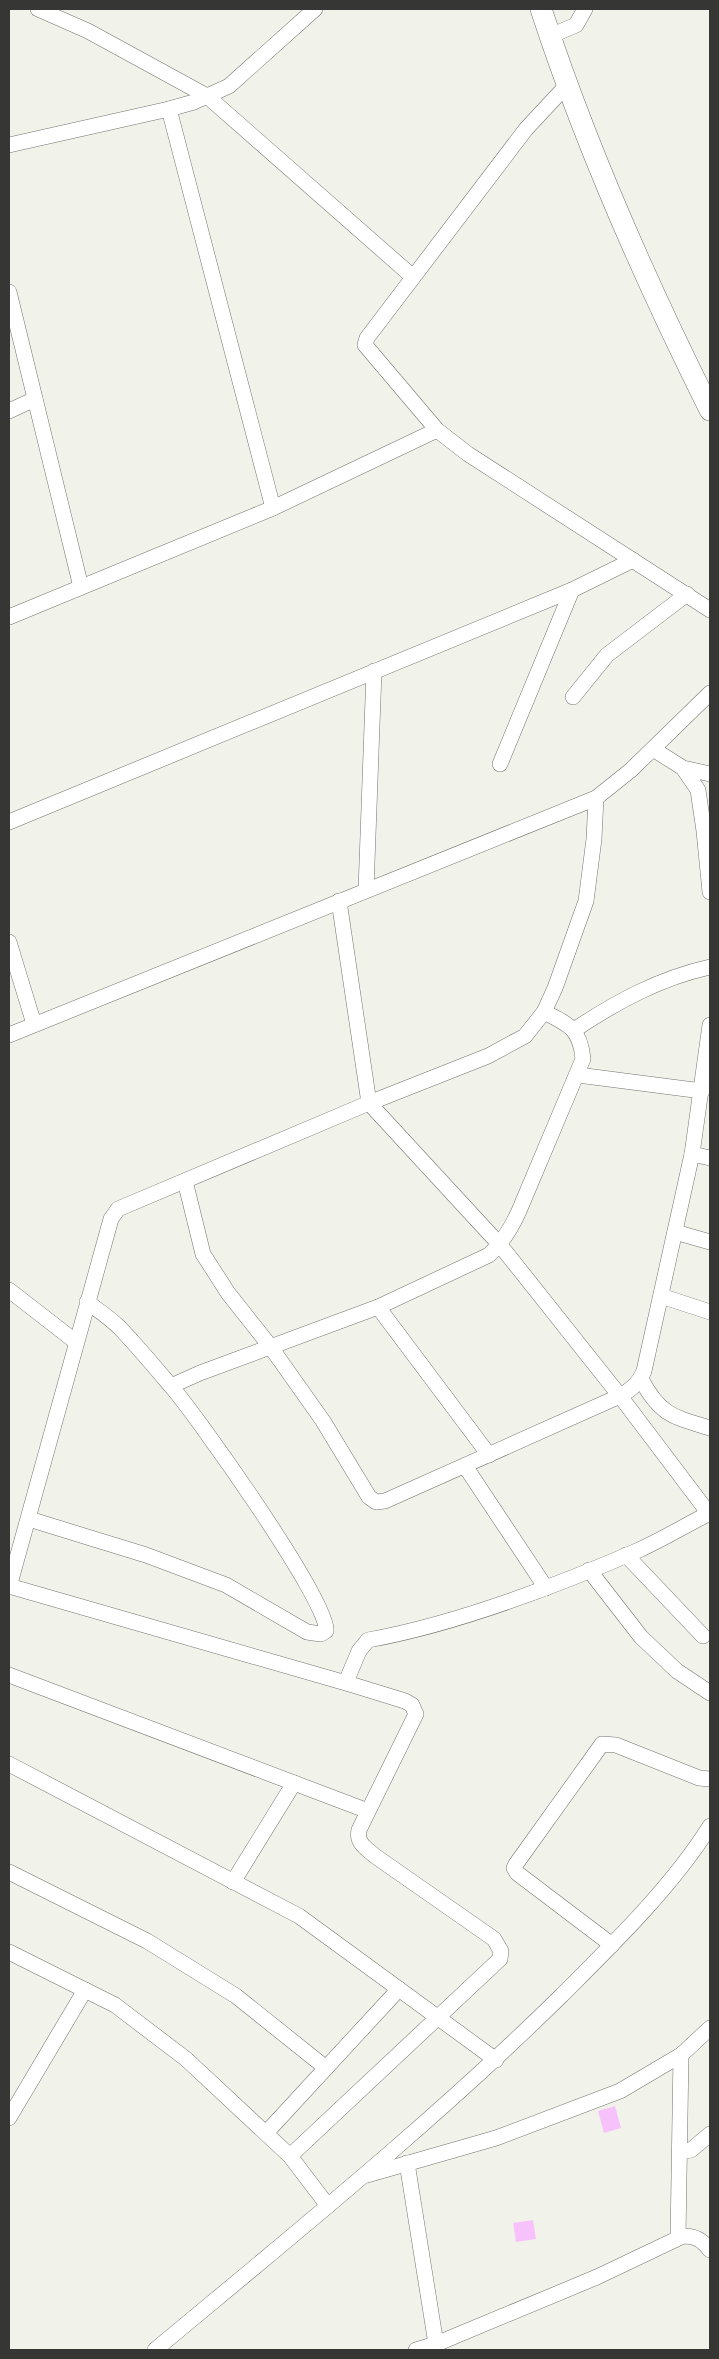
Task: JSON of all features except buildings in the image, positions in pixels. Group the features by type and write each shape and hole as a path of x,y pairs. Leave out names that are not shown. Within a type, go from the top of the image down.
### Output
{"main road":[{"path":"541,9 567,85 618,216 710,410"}],"street":[{"path":"38,9 88,31 207,96 413,277"},
{"path":"9,145 168,109 207,96 229,86 315,9"},
{"path":"550,36 576,25 585,9"},
{"path":"567,85 526,129 367,338 365,345 437,430 468,454 568,516 710,610"},
{"path":"168,109 273,508"},
{"path":"9,292 81,587"},
{"path":"9,411 35,399"},
{"path":"9,617 273,508 437,430"},
{"path":"9,822 572,590 633,560"},
{"path":"500,764 572,590"},
{"path":"573,697 607,655 686,594"},
{"path":"366,890 374,671"},
{"path":"9,1035 596,798 631,770 710,693"},
{"path":"653,749 683,768 710,774"},
{"path":"683,768 698,790 710,892"},
{"path":"290,2156 500,1959 501,1951 494,1940 375,1856 361,1844 357,1837 416,1714 412,1705 348,1677 9,1587 89,1295 111,1219 118,1209 369,1103 488,1056 525,1036 544,1012 555,988 586,901 594,839 596,798"},
{"path":"339,901 369,1103 500,1245 620,1396 710,1514 626,1555 546,1588 472,1613 368,1640 359,1651 348,1677"},
{"path":"9,942 34,1024"},
{"path":"574,1030 602,1011 668,978 710,967"},
{"path":"174,1385 270,1346 378,1307 489,1255 500,1245 508,1235 520,1211 578,1075 583,1059 582,1041 574,1030 544,1012"},
{"path":"185,1181 203,1254 228,1293 270,1346 323,1421 369,1497 376,1502 385,1501 620,1396 633,1388 641,1379 692,1154 705,1082 710,1025"},
{"path":"578,1075 705,1082"},
{"path":"692,1154 710,1158"},
{"path":"675,1232 710,1242"},
{"path":"9,1290 76,1342"},
{"path":"29,1519 146,1555 226,1585 307,1632 322,1634 326,1631 328,1625 315,1598 219,1447 174,1385 89,1295"},
{"path":"661,1296 710,1312"},
{"path":"378,1307 489,1455"},
{"path":"641,1379 651,1399 660,1408 678,1418 710,1428"},
{"path":"465,1466 546,1588"},
{"path":"626,1555 703,1636"},
{"path":"588,1570 641,1637 677,1671 710,1693"},
{"path":"9,1676 368,1811"},
{"path":"612,1945 517,1873 514,1868 516,1864 602,1744 616,1745 699,1778 710,1779"},
{"path":"9,1764 299,1916 496,2060"},
{"path":"233,1882 294,1783"},
{"path":"156,2350 328,2206 496,2060 612,1945 695,1850 710,1826"},
{"path":"9,1872 148,1941 236,1996 326,2068"},
{"path":"11,1958 115,2005 192,2064 290,2156 328,2206"},
{"path":"266,2133 399,1989"},
{"path":"9,2118 85,1990"},
{"path":"363,2176 496,2138 620,2091 681,2055 710,2028"},
{"path":"678,2238 681,2055"},
{"path":"680,2152 691,2150 710,2134"},
{"path":"407,2163 436,2344"},
{"path":"416,2350 436,2344 597,2277 678,2238 693,2236 708,2242"}]}
